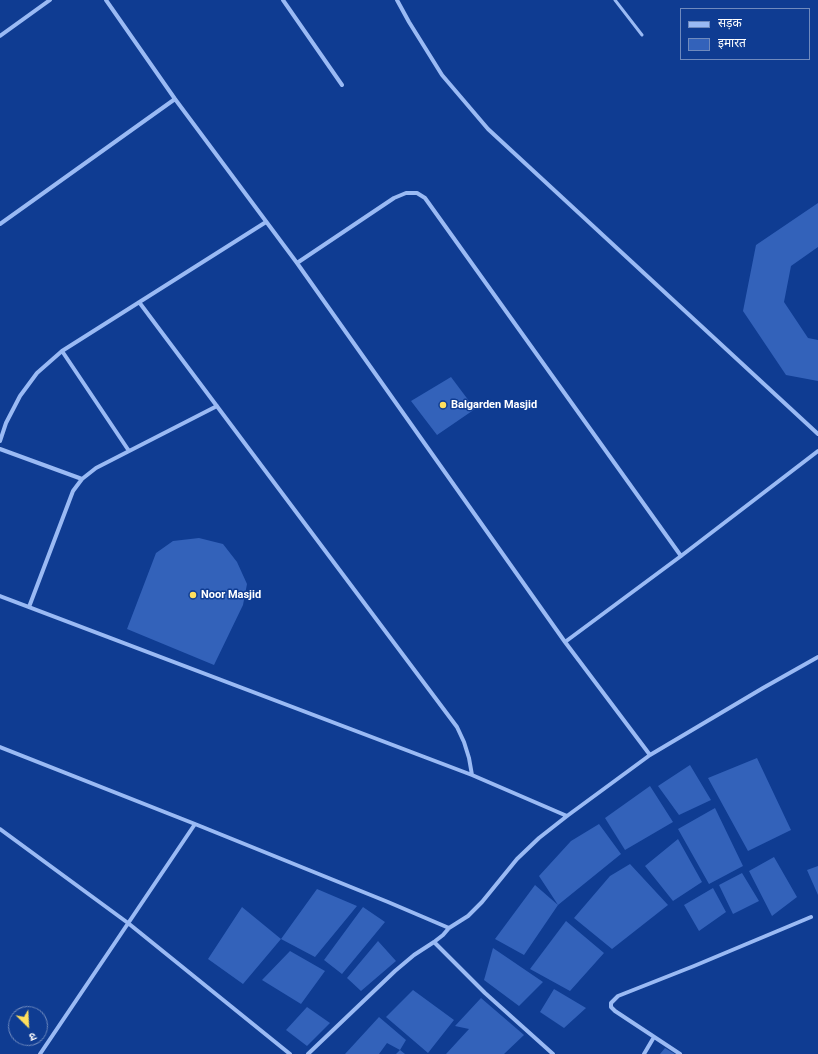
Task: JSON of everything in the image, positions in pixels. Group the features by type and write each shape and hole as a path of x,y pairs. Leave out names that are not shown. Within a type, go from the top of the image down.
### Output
{"street":[{"path":"0,36 50,0"},
{"path":"106,0 175,99 297,263 565,642 650,755"},
{"path":"283,0 342,85"},
{"path":"397,0 442,75 488,129 818,434"},
{"path":"0,224 175,99"},
{"path":"297,263 394,198 406,193 416,193 425,198 681,556"},
{"path":"0,441 6,423 20,396 37,373 62,351 266,222"},
{"path":"139,302 457,727 469,758 472,776"},
{"path":"62,351 130,451"},
{"path":"29,607 74,491 82,479 96,468 217,406"},
{"path":"0,449 82,479"},
{"path":"565,642 681,556 818,451"},
{"path":"0,596 472,776 567,816"},
{"path":"308,1054 395,971 414,955 434,942 449,928 468,916 482,902 517,860 539,838 567,816 650,755 762,688 818,657"},
{"path":"0,747 195,824 449,928"},
{"path":"40,1054 195,824"},
{"path":"0,829 128,923 290,1054"},
{"path":"680,1054 615,1011 611,1002 618,996 812,918"},
{"path":"434,942 485,993 553,1054"},
{"path":"644,1054 654,1037"}],"lane":[{"path":"614,0 642,35"}],"building":[{"path":"818,203 818,247 791,266 784,302 808,338 818,340 818,381 786,375 743,311 756,245"},
{"name":"Balgarden Masjid","path":"451,377 475,409 437,435 411,401"},
{"name":"Noor Masjid","path":"199,538 223,544 237,562 247,584 243,605 214,665 127,629 156,553 173,541"},
{"path":"757,758 791,830 748,851 708,778"},
{"path":"690,765 711,800 679,815 658,786"},
{"path":"650,786 673,822 625,850 605,818"},
{"path":"715,808 743,866 709,884 678,829"},
{"path":"599,824 621,854 558,905 539,876 571,841"},
{"path":"678,839 702,882 673,901 645,866"},
{"path":"774,857 797,897 772,916 749,871"},
{"path":"630,864 668,905 612,949 574,918 610,876"},
{"path":"818,866 818,895 807,870"},
{"path":"742,873 759,901 733,914 719,885"},
{"path":"535,885 558,905 524,955 495,939"},
{"path":"713,888 726,912 699,931 684,905"},
{"path":"317,889 357,906 315,957 281,939"},
{"path":"242,907 281,939 243,984 208,959"},
{"path":"363,907 385,922 342,974 324,960"},
{"path":"566,921 604,953 570,991 530,969"},
{"path":"378,941 396,961 361,991 347,978"},
{"path":"493,948 543,982 519,1006 484,980"},
{"path":"290,951 325,971 301,1004 262,980"},
{"path":"554,989 586,1008 564,1028 540,1012"},
{"path":"413,990 454,1020 428,1053 386,1017"},
{"path":"481,998 524,1035 504,1054 446,1054 469,1029 455,1026"},
{"path":"307,1007 330,1023 307,1046 286,1030"},
{"path":"379,1017 406,1040 400,1050 387,1043 379,1054 345,1054"},
{"path":"665,1048 675,1054 660,1054"},
{"path":"400,1050 405,1054 396,1054"}],"place":[{"name":"Balgarden Masjid","path":"443,405"},
{"name":"Noor Masjid","path":"193,595"}]}
